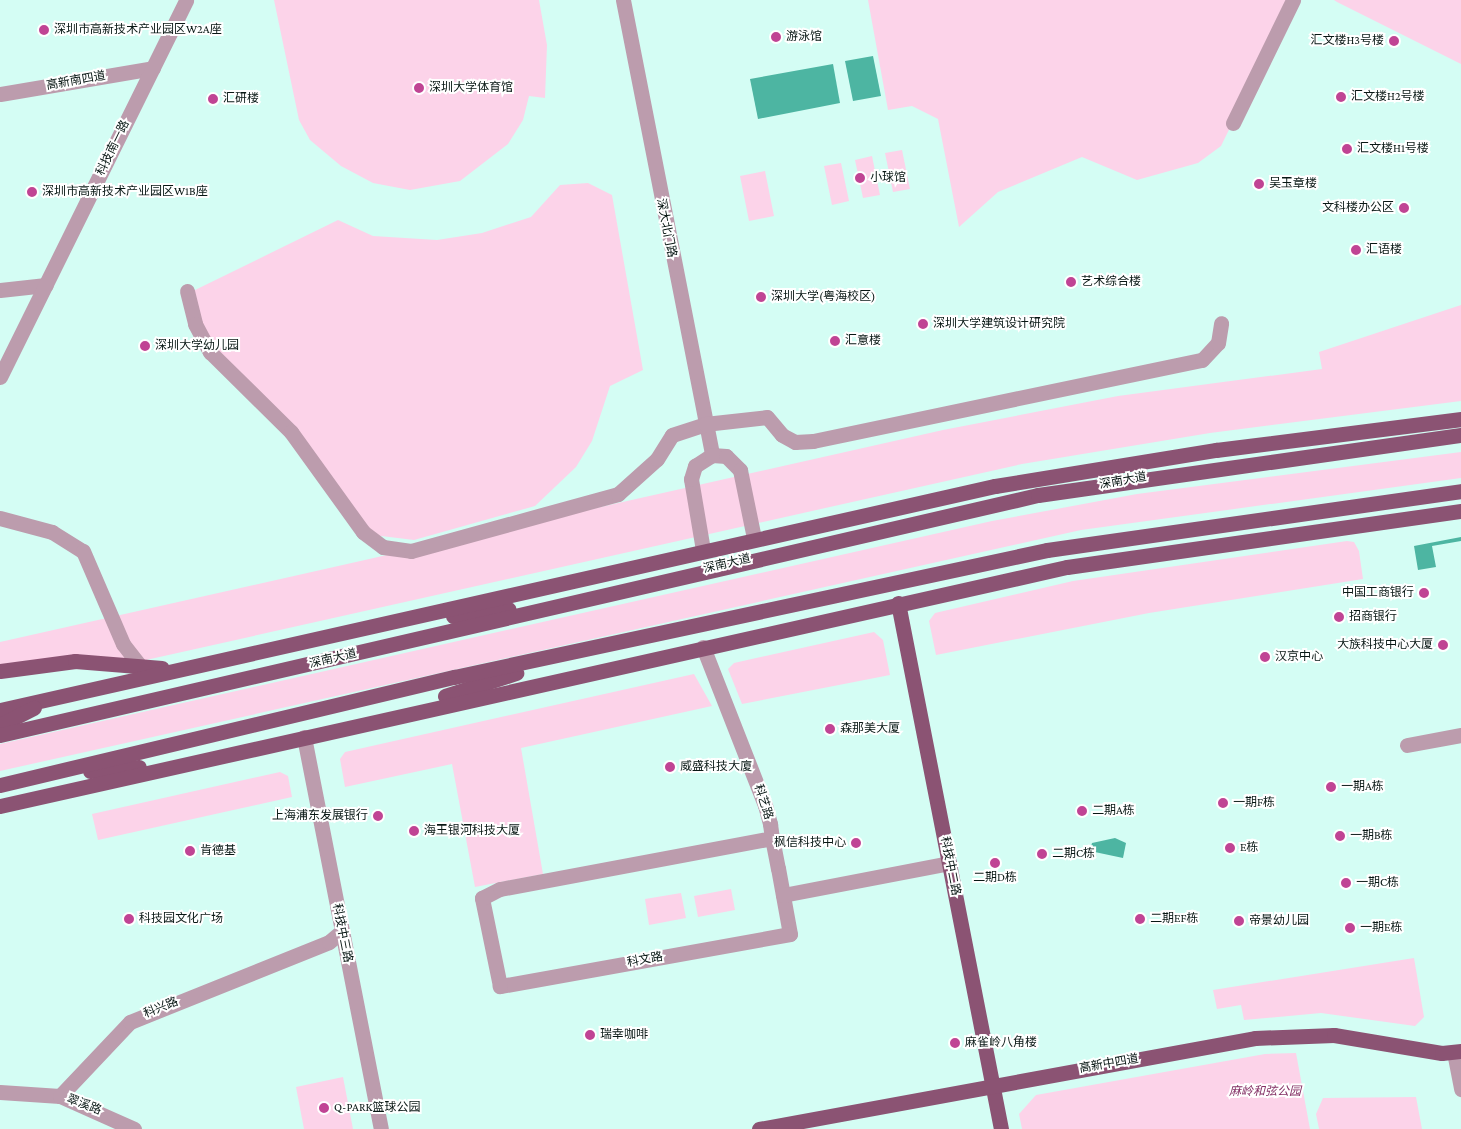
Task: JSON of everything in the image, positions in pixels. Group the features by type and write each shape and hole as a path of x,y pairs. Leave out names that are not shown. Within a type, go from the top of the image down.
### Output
{"main road":[{"path":"0,710 754,538 1097,469 1461,419"},
{"path":"1430,422 1461,425"},
{"path":"1281,459 1364,431"},
{"name":"深南大道","path":"0,735 887,528 1038,495 1281,459 1461,435"},
{"path":"887,528 1097,469"},
{"path":"0,785 881,584 1047,550 1461,491"},
{"path":"0,806 898,603 1067,567 1151,552 1461,511"},
{"path":"1151,552 1234,522"},
{"path":"881,584 1067,567"},
{"path":"369,626 573,601"},
{"name":"科技中二路","path":"898,603 1001,1129"},
{"path":"353,726 585,651"},
{"path":"0,671 75,660 176,670"},
{"path":"0,725 53,698"},
{"path":"38,776 195,762"},
{"name":"高新中四道","path":"758,1129 992,1085 1291,1036 1366,1038 1458,1052"}],"street":[{"name":"科技南一路","path":"0,377 186,0"},
{"name":"深大北门路","path":"624,0 712,455"},
{"path":"1233,123 1292,0"},
{"name":"高新南四道","path":"0,94 153,68"},
{"path":"0,290 46,285"},
{"path":"187,291 196,324 210,352 291,432 363,532 383,546 423,549 609,498 657,459 672,435 705,424 767,417 782,435 795,442 813,441 1202,360 1218,343 1221,323"},
{"path":"703,550 690,480 695,466 712,455 732,460 740,470 754,538"},
{"path":"0,518 52,532 83,551 123,644 140,666"},
{"name":"科艺路","path":"704,647 765,805 790,934"},
{"path":"1407,745 1461,735"},
{"name":"科技中三路","path":"304,737 381,1129"},
{"name":"科文路","path":"772,838 500,889 482,898 500,986 790,934"},
{"path":"783,894 949,864"},
{"name":"科兴路","path":"60,1096 130,1022 329,942 342,931"},
{"path":"1458,1052 1461,1088"},
{"path":"0,1092 60,1096"},
{"name":"翠溪路","path":"60,1096 134,1129"}],"green space":[{"name":"深圳大学体育馆","path":"274,0 539,0 547,45 545,98 529,96 523,120 508,144 460,181 410,190 373,183 341,166 310,140 299,120"},
{"path":"868,0 1293,0 1221,146 1198,163 1137,180 1082,157 998,192 959,227 938,119 912,106 888,110"},
{"path":"1334,0 1461,0 1461,64 1337,2"},
{"path":"902,150 910,189 893,192 885,153"},
{"path":"872,156 880,195 863,198 855,160"},
{"path":"841,163 849,201 832,205 824,166"},
{"path":"765,171 774,216 749,221 740,176"},
{"path":"588,183 612,195 643,370 610,386 592,441 576,467 535,506 414,540 373,535 301,434 225,361 201,331 193,291 338,220 373,236 437,240 482,233 531,217 560,185"},
{"path":"1461,305 1461,401 1210,433 1022,464 137,662 0,665 0,642 943,430 1118,396 1322,369 1319,352"},
{"path":"1461,452 1461,478 1081,530 0,771 0,744 992,521 1137,494"},
{"path":"1347,541 1354,542 1359,551 1363,579 1149,613 936,655 929,621 935,613 1073,581"},
{"path":"874,632 883,640 890,675 742,704 728,669 734,663"},
{"path":"694,674 712,706 521,748 543,874 475,887 452,764 345,787 340,759 345,752"},
{"path":"280,772 288,776 292,797 98,840 92,814"},
{"path":"731,889 735,910 698,917 694,896"},
{"path":"681,893 686,918 649,925 645,899"},
{"path":"1414,958 1424,1017 1415,1026 1321,1013 1244,1020 1241,1005 1217,1009 1213,990"},
{"name":"麻岭和弦公园","path":"1296,1053 1310,1129 1022,1129 1019,1114 1036,1095 1265,1054"},
{"name":"Q-PARK篮球公园","path":"343,1077 353,1129 304,1129 296,1087"},
{"path":"1416,1097 1422,1129 1319,1129 1316,1114 1323,1098"}],"shaded area":[{"path":"873,56 881,96 853,101 845,61"},
{"path":"833,64 840,103 758,119 750,79"},
{"path":"1461,537 1461,541 1432,546 1436,567 1418,570 1414,546"},
{"path":"1115,838 1126,843 1123,858 1090,851 1092,843"}],"place":[{"name":"深圳市高新技术产业园区W2A座","path":"44,30"},
{"name":"游泳馆","path":"776,37"},
{"name":"汇文楼H3号楼","path":"1394,41"},
{"name":"深圳大学体育馆","path":"419,88"},
{"name":"汇文楼H2号楼","path":"1341,97"},
{"name":"汇研楼","path":"213,99"},
{"name":"汇文楼H1号楼","path":"1347,149"},
{"name":"小球馆","path":"860,178"},
{"name":"吴玉章楼","path":"1259,184"},
{"name":"深圳市高新技术产业园区W1B座","path":"32,192"},
{"name":"文科楼办公区","path":"1404,208"},
{"name":"汇语楼","path":"1356,250"},
{"name":"艺术综合楼","path":"1071,282"},
{"name":"深圳大学(粤海校区)","path":"761,297"},
{"name":"深圳大学建筑设计研究院","path":"923,324"},
{"name":"汇意楼","path":"835,341"},
{"name":"深圳大学幼儿园","path":"145,346"},
{"name":"中国工商银行","path":"1424,593"},
{"name":"招商银行","path":"1339,617"},
{"name":"大族科技中心大厦","path":"1443,645"},
{"name":"汉京中心","path":"1265,657"},
{"name":"森那美大厦","path":"830,729"},
{"name":"威盛科技大廈","path":"670,767"},
{"name":"一期A栋","path":"1331,787"},
{"name":"一期F栋","path":"1223,803"},
{"name":"二期A栋","path":"1082,811"},
{"name":"上海浦东发展银行","path":"378,816"},
{"name":"海王银河科技大厦","path":"414,831"},
{"name":"一期B栋","path":"1340,836"},
{"name":"枫信科技中心","path":"856,843"},
{"name":"E栋","path":"1230,848"},
{"name":"肯德基","path":"190,851"},
{"name":"二期C栋","path":"1042,854"},
{"name":"二期D栋","path":"995,863"},
{"name":"一期C栋","path":"1346,883"},
{"name":"科技园文化广场","path":"129,919"},
{"name":"二期EF栋","path":"1140,919"},
{"name":"帝景幼儿园","path":"1239,921"},
{"name":"一期E栋","path":"1350,928"},
{"name":"瑞幸咖啡","path":"590,1035"},
{"name":"麻雀岭八角楼","path":"955,1043"},
{"name":"Q-PARK篮球公园","path":"324,1108"}]}
